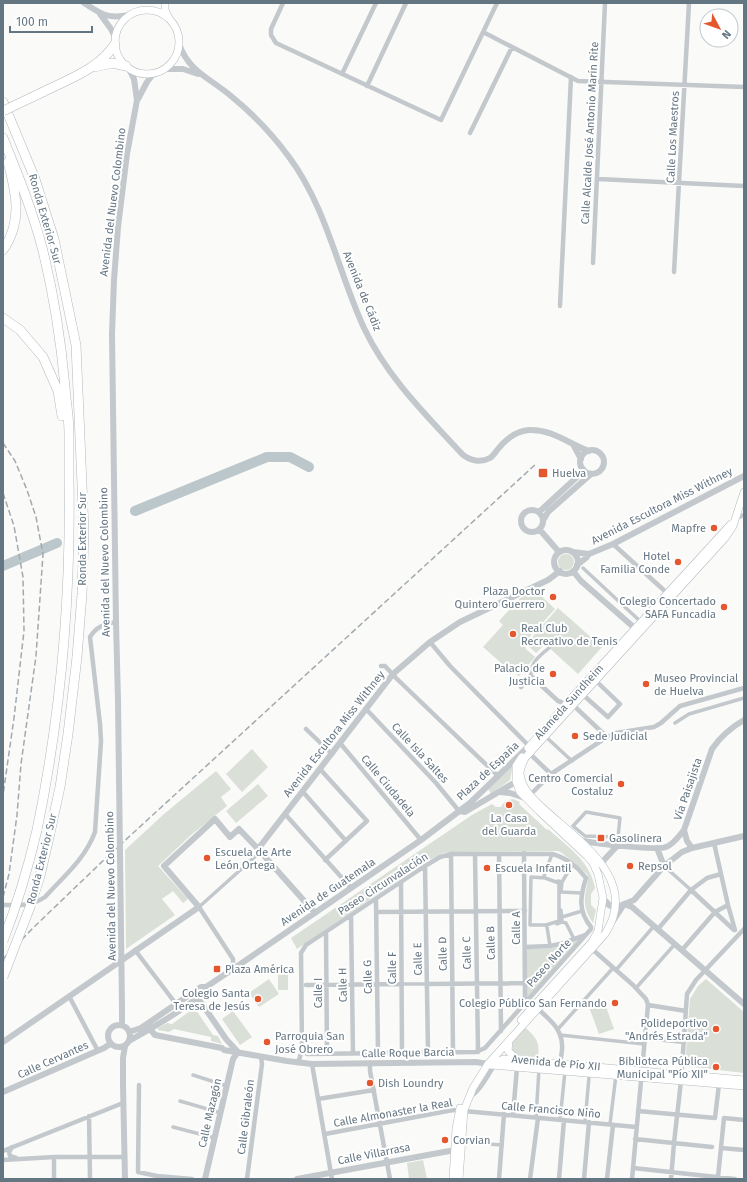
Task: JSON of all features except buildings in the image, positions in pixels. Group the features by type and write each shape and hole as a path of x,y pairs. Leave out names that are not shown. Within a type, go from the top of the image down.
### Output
{"highway":[{"path":"3,111 88,69 102,60 115,40"},
{"path":"88,69 112,64 128,67"},
{"name":"Ronda Exterior Sur","path":"3,102 35,179 54,239 76,345 84,531 82,594 77,657 60,788 40,876 30,907 3,977"},
{"name":"Ronda Exterior Sur","path":"3,138 22,184 35,224 55,306 61,346 69,431 70,530 68,591 63,660 48,770 37,830 28,867 3,941"},
{"path":"3,143 15,190 17,208 14,227 3,250"},
{"path":"3,318 20,330 43,357 58,391 69,473"}],"main road":[{"path":"156,3 145,10 130,15 120,25 115,40 118,56 128,67 141,74 154,73 164,69 175,58 179,44 177,30 169,18 165,3"},
{"path":"145,10 155,11 169,18"},
{"name":"Alameda Sundheim","path":"519,780 520,771 529,750 637,630 731,531 743,497"},
{"name":"Alameda Sundheim","path":"529,750 545,736 595,680 637,630 641,622 736,518"},
{"path":"454,1179 456,1129 464,1097 476,1074 491,1064 592,942 600,925 603,898 598,874 593,863 528,797 524,786 519,780"},
{"path":"459,1179 461,1110 473,1088 502,1049 592,949 612,924 615,908 616,894 613,883 602,864 578,840 528,797"},
{"path":"509,1041 508,1051 517,1064"},
{"name":"Avenida de Pío XII","path":"491,1064 504,1059 517,1064 539,1069 642,1074 744,1086"},
{"name":"Avenida de Pío XII","path":"517,1064 616,1075 642,1074"},
{"name":"Avenida de Pío XII","path":"681,1078 744,1080"}],"street":[{"path":"84,3 107,16 116,17 130,15"},
{"path":"283,3 271,29 271,35 276,43 441,120 497,3"},
{"path":"342,74 376,3"},
{"path":"367,86 406,3"},
{"name":"Calle Alcalde José Antonio Marín Rite","path":"593,263 605,3"},
{"name":"Calle Los Maestros","path":"674,272 689,3"},
{"path":"98,12 111,29 115,40"},
{"path":"483,32 578,80 744,87"},
{"name":"Avenida de Cádiz","path":"179,44 186,59 200,74 230,95 253,116 273,136 290,158 313,196 324,220 364,328 382,359 397,382 462,454 474,461 483,461 491,457 510,437 520,432 529,430 546,432 565,439 572,444 589,451"},
{"path":"470,133 512,47"},
{"name":"Avenida del Nuevo Colombino","path":"122,1025 112,334 114,280 119,220 137,100 135,84 128,67"},
{"name":"Avenida de Cádiz","path":"164,69 183,69 200,74"},
{"name":"Avenida del Nuevo Colombino","path":"137,100 144,86 154,73"},
{"path":"560,306 571,77"},
{"path":"598,179 744,186"},
{"path":"572,444 581,459 583,469 591,474"},
{"path":"544,519 539,512 534,510 528,511 523,515 521,521 522,527 532,533 540,530 548,512 591,474 597,473 601,469 604,461 598,452 589,451 581,459"},
{"path":"539,512 578,477 583,469"},
{"name":"Avenida Escultora Miss Withney","path":"573,552 588,554 613,544 744,476"},
{"path":"736,518 744,515"},
{"path":"540,530 559,552"},
{"path":"613,544 667,593"},
{"path":"580,566 567,573 560,571 557,569 555,562 557,555 559,552 566,550 573,552 580,566 641,622"},
{"name":"Avenida Escultora Miss Withney","path":"580,566 588,554"},
{"name":"Avenida Escultora Miss Withney","path":"258,851 393,674 430,642 460,622 548,580 560,571"},
{"path":"573,571 581,581 637,630"},
{"path":"3,905 26,905 37,902 45,897 84,855 90,845 95,832 101,741 90,637 95,629 105,624 116,622"},
{"path":"430,642 450,666 551,774"},
{"path":"522,687 532,676 532,665 549,648"},
{"path":"381,666 385,666 498,776"},
{"path":"532,676 558,701 561,702"},
{"path":"582,694 608,717 620,704 595,680"},
{"path":"500,792 528,797 551,774 607,737 616,733 654,727 662,723 680,706 744,688"},
{"path":"675,723 689,714 744,698"},
{"path":"572,705 607,737"},
{"name":"Calle Isla Saltes","path":"366,709 436,783 459,811"},
{"name":"Vía Paisajista","path":"578,840 597,844 665,848 676,840 684,830 712,749 730,728 744,720"},
{"path":"306,729 332,754"},
{"path":"545,736 572,761"},
{"name":"Calle Ciudadela","path":"340,743 421,840"},
{"name":"Plaza de España","path":"459,811 529,750"},
{"path":"320,769 366,821 325,860"},
{"name":"Plaza de España","path":"459,811 464,812 519,780"},
{"path":"303,792 346,840"},
{"name":"Avenida de Guatemala","path":"127,1043 198,998 206,987 228,971 421,840 459,811"},
{"path":"586,812 620,818 618,837 585,836 573,826 586,812"},
{"path":"285,814 351,888"},
{"path":"228,971 233,959 199,907 164,866 215,820 230,837 239,829 315,913"},
{"path":"684,830 687,842 692,848"},
{"path":"603,898 609,906 615,908 634,900 664,866 682,852 692,848 744,836"},
{"path":"714,843 728,905 737,932"},
{"path":"598,874 602,864 618,845"},
{"path":"657,848 664,866 737,932"},
{"path":"3,1042 199,907 258,851"},
{"name":"Paseo Norte","path":"524,853 552,854 564,858 581,872 586,878 581,893 582,912 586,921 591,926 591,929 525,1003"},
{"name":"Paseo Circunvalación","path":"304,985 302,954 306,945 440,857 451,854 524,853"},
{"name":"Calle A","path":"524,853 525,1003"},
{"name":"Calle D","path":"451,854 453,1052"},
{"name":"Calle C","path":"475,854 478,1052"},
{"name":"Calle B","path":"499,854 501,1031"},
{"path":"544,876 552,854"},
{"path":"562,922 562,882 572,865"},
{"name":"Calle E","path":"425,866 428,1052"},
{"path":"558,1029 691,890 707,878 721,874"},
{"path":"530,876 544,876 562,882"},
{"path":"530,876 545,878 559,883 559,921 546,925 530,925 530,876"},
{"name":"Calle F","path":"401,883 402,1053"},
{"path":"561,892 581,893"},
{"name":"Calle G","path":"376,900 378,1053"},
{"path":"612,924 624,904"},
{"path":"624,904 632,907 744,1004"},
{"path":"682,950 715,912 728,905"},
{"path":"376,912 525,911"},
{"path":"562,917 582,912"},
{"name":"Calle H","path":"351,916 353,1053"},
{"path":"530,928 547,927 562,922 566,923 574,939"},
{"path":"547,927 550,946"},
{"path":"671,1179 688,994 696,980 737,932 744,930"},
{"name":"Calle I","path":"326,932 327,1054"},
{"name":"Paseo Norte","path":"525,947 560,944 585,935"},
{"path":"636,988 675,944"},
{"path":"592,949 636,988 646,999 648,1005 632,1179"},
{"path":"135,950 176,1004"},
{"path":"301,1063 304,985 525,983"},
{"name":"Avenida de Guatemala","path":"129,1032 141,1028 201,987 206,987"},
{"path":"69,996 98,1051"},
{"path":"182,999 198,998 226,1039 236,1050"},
{"path":"302,1050 307,1054 478,1052 486,1048 525,1003"},
{"path":"648,1005 686,1011"},
{"path":"538,1009 558,1029 562,1044 562,1120 559,1179"},
{"name":"Avenida de Guatemala","path":"150,1029 153,1024 157,1022 160,1015"},
{"path":"123,1058 118,1048 110,1044 107,1037 109,1030 115,1026 122,1025 126,1027 129,1032 123,1058 125,1179"},
{"name":"Calle Roque Barcia","path":"150,1029 155,1034 222,1048 224,1050 236,1050 261,1057 301,1063 370,1064 476,1062 491,1064"},
{"path":"560,1035 644,1044"},
{"path":"645,1038 684,1042"},
{"path":"222,1048 226,1044 226,1039"},
{"path":"118,1048 127,1043"},
{"name":"Calle Cervantes","path":"3,1092 98,1051 110,1044"},
{"name":"Calle Mazagón","path":"205,1179 236,1050"},
{"path":"301,1063 307,1054"},
{"name":"Calle Gibraleón","path":"247,1179 262,1064 261,1057"},
{"path":"312,1064 332,1176"},
{"path":"370,1064 390,1179"},
{"path":"512,1115 517,1064"},
{"path":"530,1179 537,1117 539,1069"},
{"path":"607,1179 616,1075"},
{"path":"193,1076 227,1086"},
{"path":"584,1179 589,1076"},
{"path":"638,1111 715,1118 719,1084"},
{"path":"139,1085 138,1172 156,1178 192,1179"},
{"path":"318,1099 374,1090"},
{"path":"180,1101 220,1113"},
{"path":"3,1150 123,1103"},
{"name":"Calle Almonaster la Real","path":"325,1134 453,1110 461,1110"},
{"name":"Calle Francisco Niño","path":"461,1110 636,1127"},
{"path":"499,1179 504,1114"},
{"path":"89,1116 90,1179"},
{"path":"716,1178 724,1118 744,1120"},
{"path":"173,1128 215,1138"},
{"path":"636,1139 712,1147"},
{"path":"461,1142 502,1145"},
{"path":"12,1147 9,1152 10,1156 18,1159"},
{"path":"721,1148 744,1150"},
{"name":"Calle Villarrasa","path":"298,1179 332,1176 387,1162 455,1150"},
{"path":"3,1160 125,1157"},
{"path":"54,1158 54,1179"},
{"path":"633,1168 735,1179"}],"shaded area":[{"path":"566,554 573,559 574,562 569,569 566,570 559,565 558,562 563,555"},
{"name":"Real Club Recreativo de Tenis","path":"536,591 555,609 524,643 526,646 525,648 535,657 519,676 508,667 507,668 483,647 503,625 499,621 520,598"},
{"path":"558,608 602,647 578,674 545,644 536,653 526,644"},
{"path":"252,749 268,767 242,792 226,774"},
{"path":"513,765 510,780 491,794 488,789"},
{"path":"216,771 231,789 221,797 227,806 191,835 158,866 188,899 183,903 173,891 162,899 175,915 126,949 125,850 164,814"},
{"path":"258,784 268,796 236,823 226,811"},
{"path":"513,799 520,802 519,804 547,830 548,829 570,848 583,862 592,878 595,888 591,894 591,905 596,910 593,923 587,912 585,903 588,880 587,874 558,851 450,852 443,853 427,861 297,949 291,938 472,815 492,804 496,807 501,807 509,800"},
{"path":"578,939 580,940 527,999 527,949 554,948"},
{"path":"278,972 288,972 288,990 278,990"},
{"path":"269,979 279,994 259,1007 249,993"},
{"name":"Polideportivo \"Andrés Estrada\"","path":"706,979 744,1012 744,1073 685,1066 690,999 698,986"},
{"path":"604,1001 614,1029 599,1034 589,1007"},
{"path":"193,1009 196,1010 213,1035 218,1036 222,1044 211,1041 211,1037 174,1029 169,1032 158,1030 158,1028 167,1023 172,1024"},
{"path":"233,1011 252,1037 240,1045 222,1019"},
{"path":"525,1027 537,1041 538,1059 520,1058 512,1052 513,1041"},
{"path":"423,1160 427,1179 409,1179 407,1163"}],"waterway":[{"path":"135,511 267,457 290,457 309,467"},
{"path":"3,566 57,543"}],"railway":[{"path":"3,443 15,461 27,490 36,517 43,554 36,656 21,764 17,815 9,874 3,897"},
{"path":"3,959 108,856 537,463"},
{"path":"3,493 14,526 23,577 24,631 3,795"}],"place":[{"name":"Huelva","path":"543,473"},
{"name":"Mapfre","path":"714,528"},
{"name":"Hotel Familia Conde","path":"678,562"},
{"name":"Plaza Doctor Quintero Guerrero","path":"553,597"},
{"name":"Colegio Concertado SAFA Funcadia","path":"724,607"},
{"name":"Real Club Recreativo de Tenis","path":"513,634"},
{"name":"Palacio de Justicia","path":"553,674"},
{"name":"Museo Provincial de Huelva","path":"646,684"},
{"name":"Sede Judicial","path":"575,736"},
{"name":"Centro Comercial Costaluz","path":"621,784"},
{"name":"La Casa del Guarda","path":"509,805"},
{"name":"Gasolinera","path":"601,838"},
{"name":"Escuela de Arte León Ortega","path":"207,858"},
{"name":"Repsol","path":"630,866"},
{"name":"Escuela Infantil","path":"487,868"},
{"name":"Plaza América","path":"217,969"},
{"name":"Colegio Santa Teresa de Jesús","path":"258,999"},
{"name":"Colegio Público San Fernando","path":"615,1003"},
{"name":"Polideportivo \"Andrés Estrada\"","path":"716,1029"},
{"name":"Parroquia San José Obrero","path":"267,1042"},
{"name":"Biblioteca Pública Municipal \"Pío XII\"","path":"716,1067"},
{"name":"Dish Loundry","path":"370,1083"},
{"name":"Corvian","path":"445,1140"}]}
